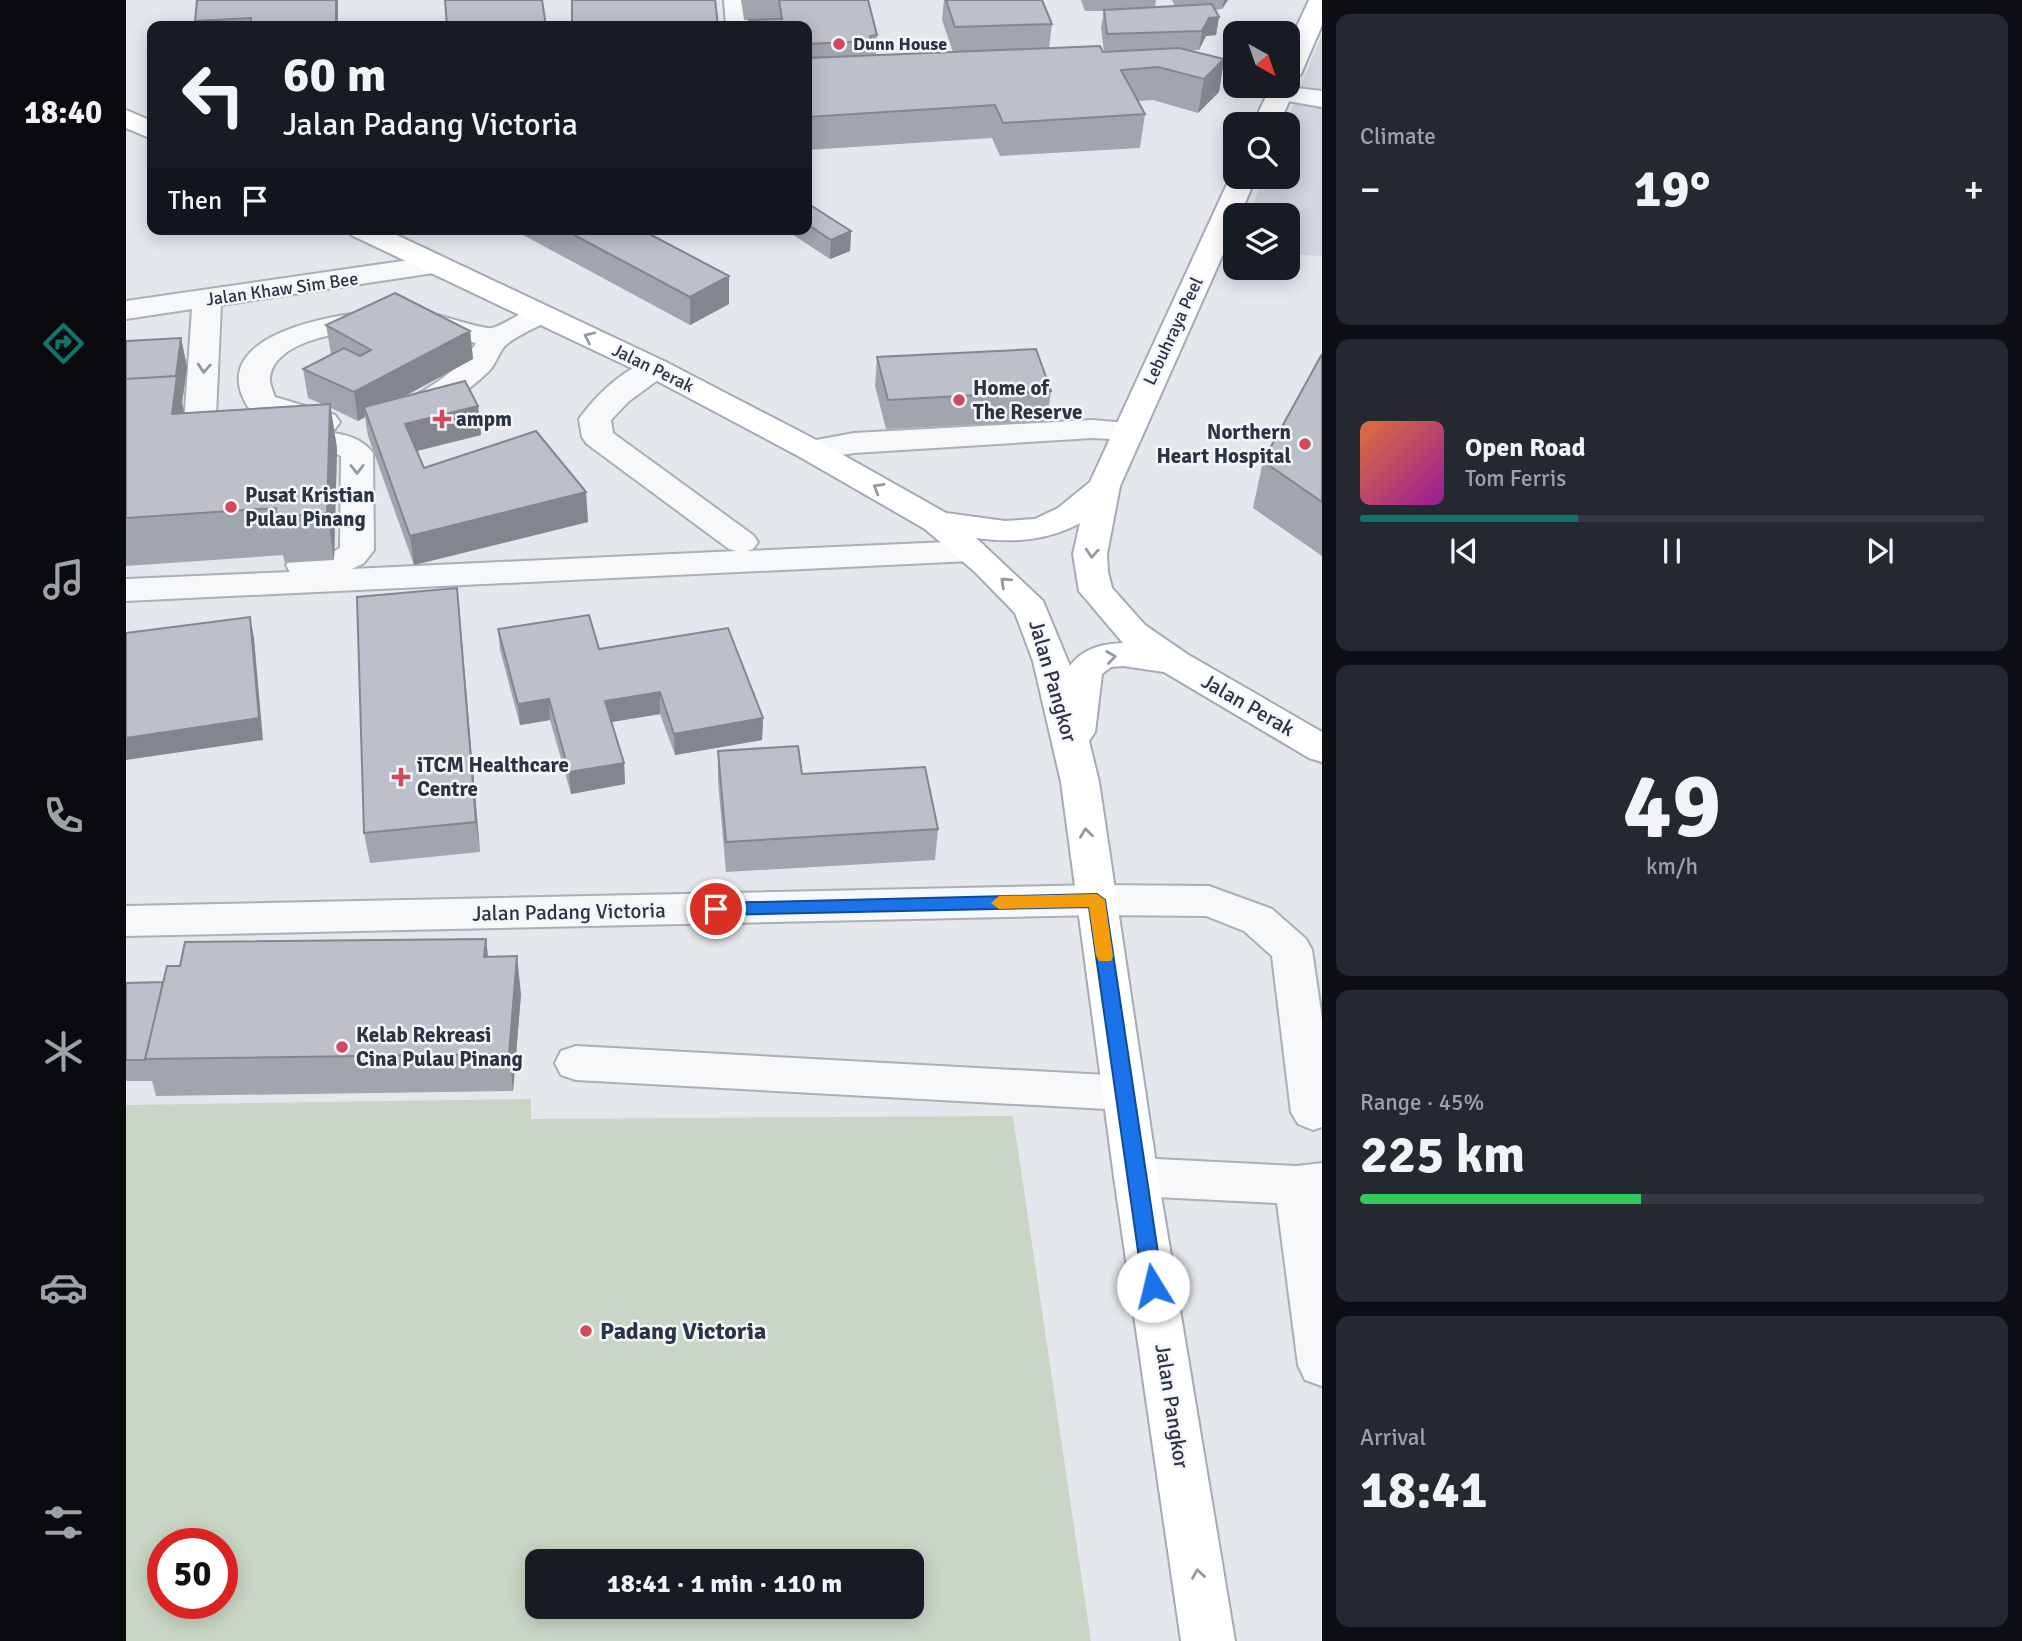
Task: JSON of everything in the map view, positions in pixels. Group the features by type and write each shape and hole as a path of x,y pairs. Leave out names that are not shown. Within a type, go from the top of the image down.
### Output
{"main road":[{"path":"1300,48 1321,0"},
{"path":"126,118 147,128"},
{"name":"Lebuhraya Peel","path":"1174,662 1133,633 1096,591 1090,554 1104,486 1238,189"},
{"name":"Jalan Perak","path":"374,235 655,368 811,450 937,522"},
{"name":"Lebuhraya Peel","path":"937,522 994,532 1034,529 1069,516 1104,486"},
{"name":"Jalan Pangkor","path":"937,522 1031,609 1051,661 1075,755 1136,1177 1208,1641"},
{"name":"Jalan Pangkor","path":"1075,755 1087,664 1117,655 1174,662"},
{"name":"Jalan Perak","path":"1174,662 1322,749"}],"street":[{"path":"736,0 738,21"},
{"path":"1300,90 1322,99"},
{"name":"Jalan Khaw Sim Bee","path":"126,310 437,265"},
{"path":"126,575 335,563 351,558 357,550 356,453 351,446 340,443 213,447 201,444 199,439 207,299"},
{"path":"493,339 416,319 366,319 304,333 267,351 254,368 253,389 261,403 309,420 349,425 370,422 432,399 479,364 493,339 540,314"},
{"path":"655,368 617,395 595,419 598,437 741,542"},
{"path":"811,450 854,443 1092,429 1128,431"},
{"path":"126,590 971,551"},
{"name":"Jalan Padang Victoria","path":"126,921 1097,900 1209,901 1258,920 1292,950 1313,1112"},
{"path":"576,1063 1124,1093"},
{"path":"1136,1177 1309,1184 1322,1365"}],"shaded area":[{"path":"1322,34 1322,256 1300,255 1300,203 1254,203 1259,189 1300,189 1300,112 1291,112 1296,98 1300,98 1300,89"}],"green space":[{"name":"Padang Victoria","path":"531,1099 531,1119 1013,1116 1091,1641 126,1641 126,1105"}],"building":[{"path":"197,0 336,0 336,21 251,21 251,18 195,21"},
{"path":"445,0 542,0 545,21 447,21"},
{"path":"572,0 715,0 717,21 572,21"},
{"path":"779,0 868,0 877,35 870,36 871,41 812,44 812,21 749,20 782,19"},
{"path":"946,0 1042,0 1052,24 955,27"},
{"path":"1212,4 1219,17 1209,18 1202,31 1107,34 1104,10"},
{"path":"1100,46 1103,52 1179,48 1223,59 1204,79 1158,67 1121,70 1145,114 1003,123 995,105 812,117 812,58"},
{"path":"812,206 851,231 831,240 812,227"},
{"path":"574,235 651,235 729,276 690,297"},
{"path":"395,293 470,331 354,392 303,369 344,348 360,356 371,350 326,325"},
{"path":"181,338 176,376 126,379 126,341"},
{"path":"1036,349 1051,391 888,400 877,357"},
{"path":"1322,354 1322,502 1263,461"},
{"path":"177,376 172,414 330,404 327,513 276,517 276,508 126,518 126,379"},
{"path":"465,381 478,406 405,424 424,468 536,431 586,492 410,536 364,407"},
{"path":"457,588 476,822 364,833 357,597"},
{"path":"589,615 599,649 728,628 763,718 674,734 660,692 605,701 624,763 569,772 549,699 518,704 498,629"},
{"path":"250,617 259,718 126,738 126,633"},
{"path":"798,746 802,774 925,767 938,829 726,842 718,751"},
{"name":"Kelab Rekreasi Cina Pulau Pinang","path":"486,939 484,957 517,956 509,1054 145,1059 167,966 180,966 185,942"},
{"path":"163,982 145,1060 126,1060 126,983"}],"slow traffic":[{"path":"999,903 1097,900 1105,956"}],"place":[{"name":"Dunn House","path":"839,44"},
{"name":"Home of The Reserve","path":"959,400"},
{"name":"ampm","path":"442,419"},
{"name":"Northern Heart Hospital","path":"1305,444"},
{"name":"Pusat Kristian Pulau Pinang","path":"231,507"},
{"name":"iTCM Healthcare Centre","path":"401,777"},
{"name":"Kelab Rekreasi Cina Pulau Pinang","path":"342,1047"},
{"name":"Padang Victoria","path":"586,1331"}],"route":[{"path":"716,909 1097,900 1153,1286"}]}
